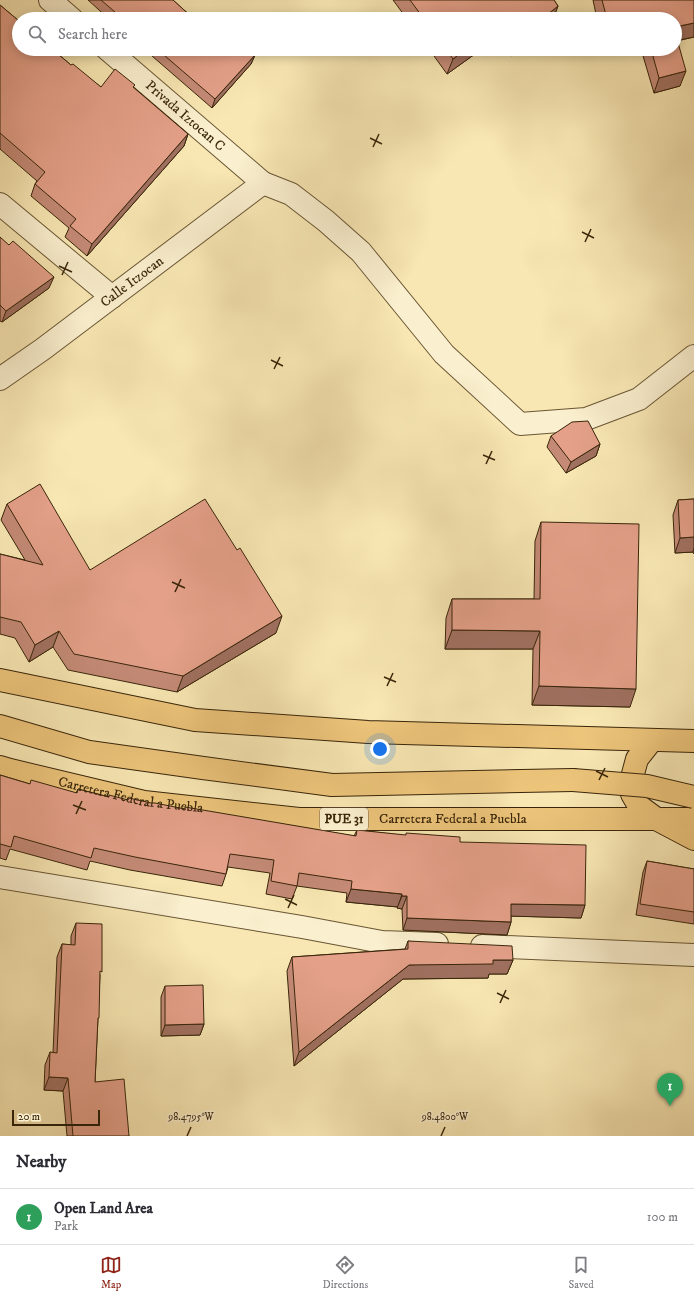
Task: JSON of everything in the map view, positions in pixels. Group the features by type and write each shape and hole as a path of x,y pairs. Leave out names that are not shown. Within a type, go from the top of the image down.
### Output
{"main road":[{"path":"0,680 195,720 368,732 694,741"},
{"path":"0,726 89,752 332,785 573,780 647,786 694,796"},
{"path":"652,740 637,758 633,774 632,794 639,806 658,820 694,839"},
{"name":"Carretera Federal a Puebla","path":"0,767 144,802 299,819 694,819"}],"street":[{"path":"50,0 64,12"},
{"name":"Privada Iztocan C","path":"115,56 263,183 291,194 326,221 361,252 444,354 520,424 586,420 639,399 694,356"},
{"name":"Calle Itzocan","path":"0,379 43,349 263,183"},
{"path":"0,204 112,297"},
{"path":"0,877 279,923 382,942 694,955"}],"building":[{"path":"101,0 173,0 186,12 115,12"},
{"path":"410,0 554,0 558,6 551,12 419,12"},
{"path":"602,0 694,0 694,23 682,26 682,12 605,12"},
{"path":"0,5 12,15 12,56 60,56 71,65 73,64 101,87 115,69 135,85 133,87 188,134 92,244 70,226 76,219 35,184 45,172 0,133"},
{"path":"165,56 254,56 215,99"},
{"path":"653,56 682,56 686,71 659,78"},
{"path":"0,237 9,245 13,241 54,277 6,311 0,305"},
{"path":"588,421 600,444 571,462 551,436 572,422"},
{"path":"40,484 90,570 205,499 237,550 240,548 282,616 183,676 74,654 59,631 35,645 21,622 0,617 0,554 43,565 7,504"},
{"path":"694,499 694,537 680,538 678,500"},
{"path":"541,522 639,524 636,689 539,686 540,631 452,630 452,599 540,599"},
{"path":"0,775 30,784 31,780 77,793 78,789 109,797 109,795 128,800 129,798 185,809 185,807 356,836 357,830 406,835 406,833 460,837 460,842 586,845 585,905 511,904 511,922 407,918 407,896 402,896 402,894 351,889 352,881 299,873 297,886 271,881 274,860 230,854 226,874 94,848 91,858 14,836 11,847 0,844"},
{"path":"647,861 694,869 694,912 640,904"},
{"path":"76,923 102,924 102,972 100,971 95,1082 124,1079 129,1136 73,1136 68,1078 49,1077 50,1052 57,1053 62,944 75,945"},
{"path":"408,941 512,946 513,960 493,960 493,964 409,965 299,1052 292,957 408,949"},
{"path":"203,985 204,1024 165,1025 165,986"}],"place":[{"name":"Open Land Area","path":"670,1106"}]}
